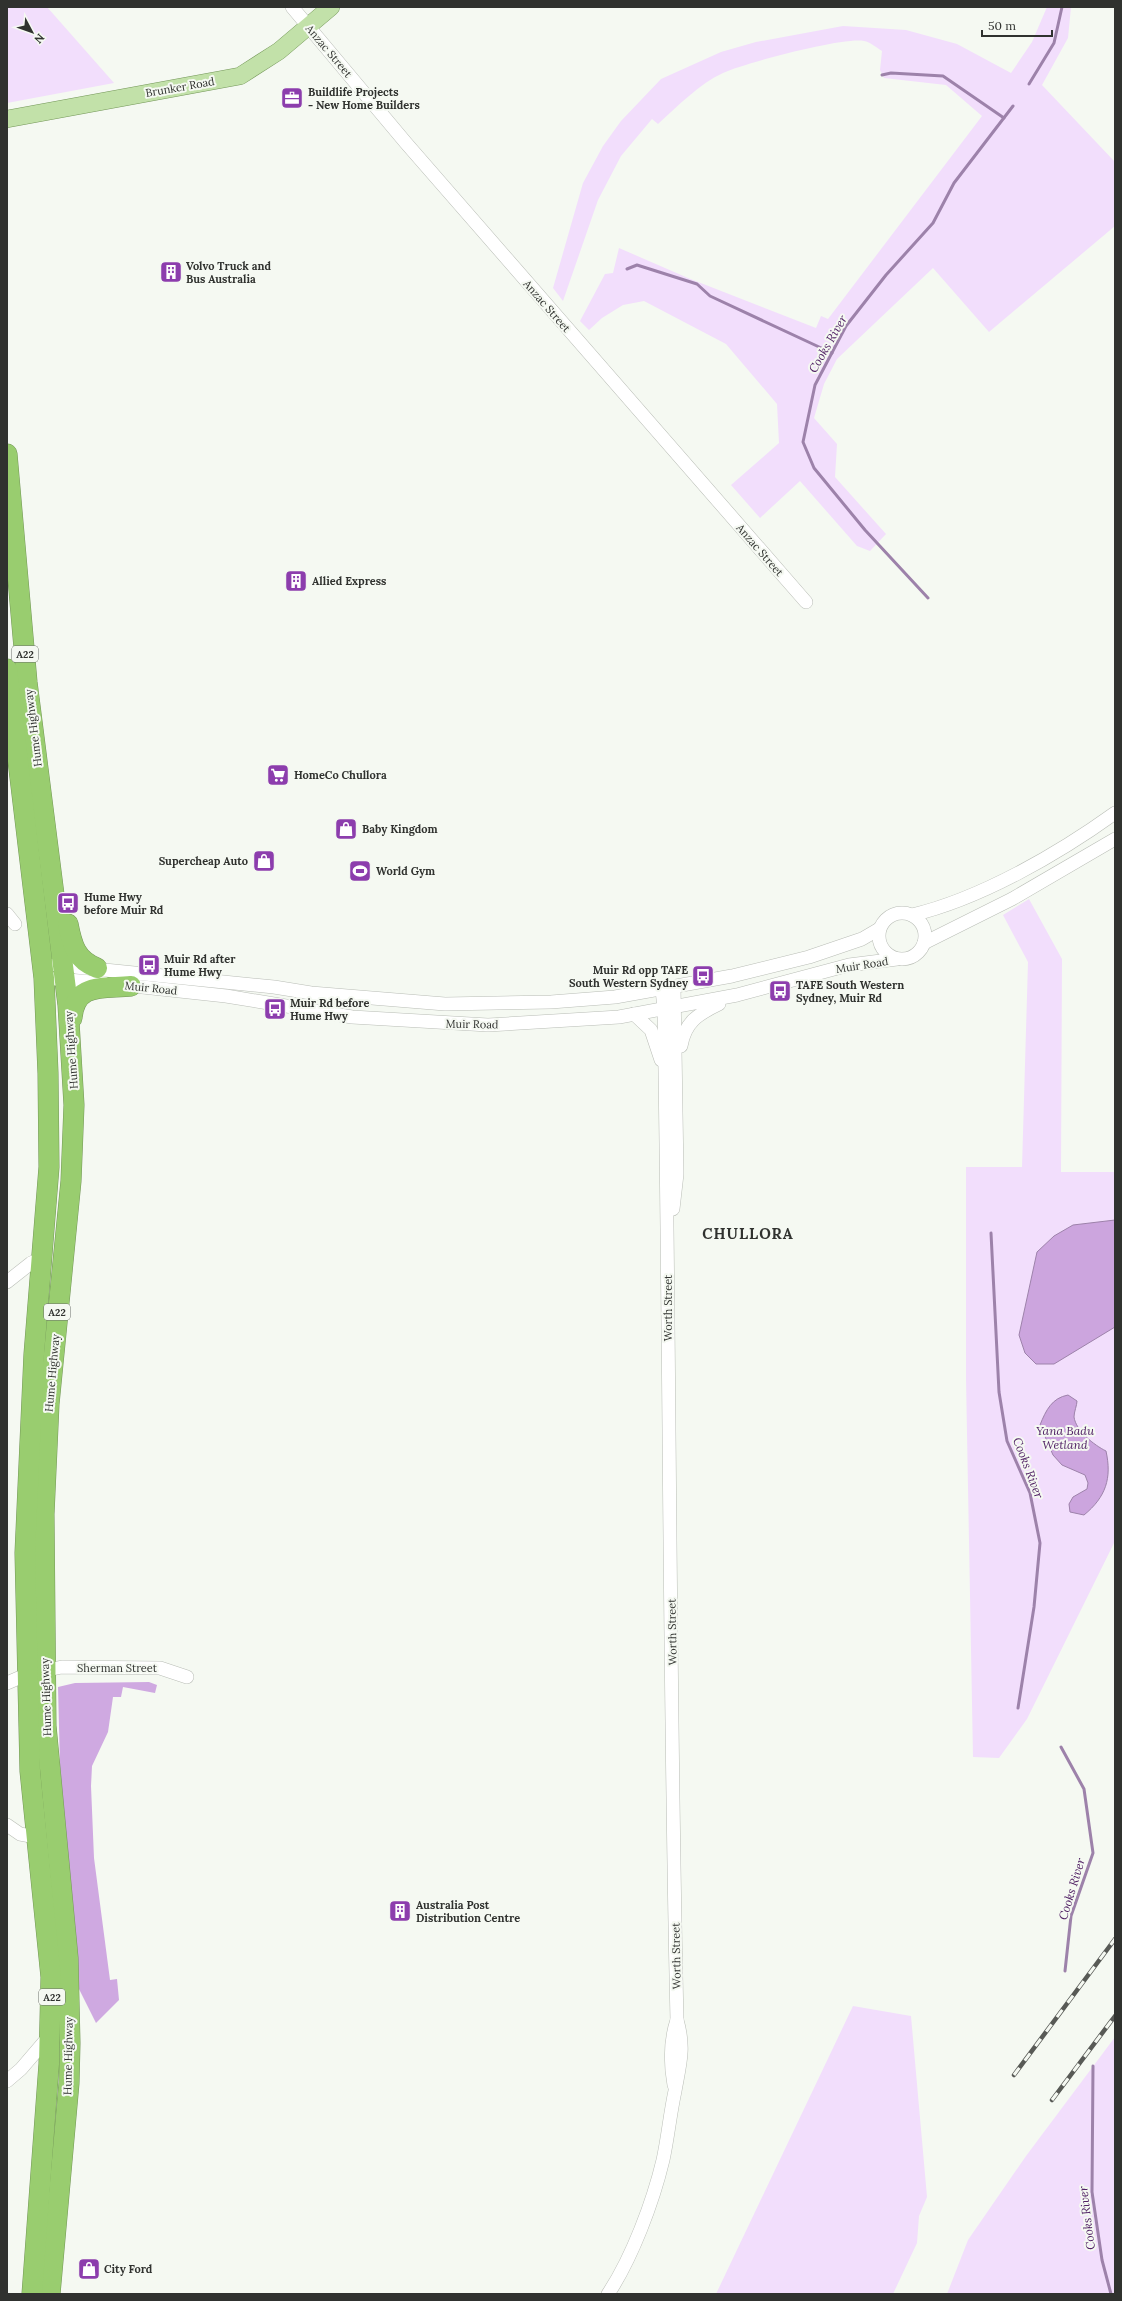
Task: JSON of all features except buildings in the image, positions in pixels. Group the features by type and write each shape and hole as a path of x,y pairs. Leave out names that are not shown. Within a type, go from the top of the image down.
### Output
{"highway":[{"name":"Hume Highway","path":"7,454 27,682 64,972 74,1105 71,1181 49,1404 37,1672 30,1771 52,1977 51,2034 32,2294"},
{"name":"Hume Highway","path":"7,669 43,972 49,1167 27,1484 25,1553 37,1672 46,1726 68,1958 70,2043 69,2084 50,2294"},
{"path":"48,853 76,950 82,961 97,968"},
{"path":"70,1040 72,1011 75,1001 81,994 92,989 131,986"}],"main road":[{"name":"Brunker Road","path":"7,119 240,76 280,51 331,7"},
{"path":"7,130 60,109"}],"street":[{"name":"Anzac Street","path":"292,7 419,158 806,602"},
{"path":"1115,813 1061,848 998,882 942,908 912,915 900,913 893,914 882,923 879,929 880,945 884,951 897,959 911,958 917,954 924,943 1012,900 1115,839"},
{"path":"912,915 922,924 924,930 924,943"},
{"name":"Muir Road","path":"43,972 64,972 97,968 311,993 445,1004 551,1002 615,997 668,988 795,961 862,939 879,929"},
{"name":"Muir Road","path":"64,972 131,986 226,996 352,1017 450,1024 488,1025 540,1023 634,1014 737,995 849,965 897,959"},
{"name":"Worth Street","path":"608,2294 640,2229 655,2191 668,2133 675,2091 671,2068 672,2036 677,2020 668,1244 671,1070 670,1008 668,988"},
{"path":"671,1070 683,1034 690,1022 699,1013 737,995"},
{"path":"634,1014 651,1030 671,1070"},
{"path":"7,1282 30,1263 42,1258"},
{"name":"Sherman Street","path":"7,1683 37,1672 62,1667 160,1668 187,1677"},
{"path":"7,1825 20,1834 36,1837"},
{"path":"7,2081 21,2069 51,2034"},
{"path":"21,2069 37,2064 49,2064 70,2043"}],"shaded area":[{"path":"7,7 47,7 114,83 7,103"},
{"path":"1047,7 1071,7 1068,38 1042,85 1115,162 1115,226 989,332 933,268 837,359 824,384 814,418 837,444 835,477 886,534 870,551 857,546 800,481 760,518 731,485 779,443 777,404 726,344 644,301 623,305 602,318 589,330 580,321 605,274 613,273 619,248 688,278 816,328 821,316 828,319 982,116 946,85 884,78 880,70 882,51 864,41 836,43 816,47 772,57 723,73 697,89 658,124 652,119 621,156 598,200 563,301 553,288 583,183 603,146 621,121 661,79 721,52 756,42 843,26 906,30 957,44 1011,73 1032,42"},
{"path":"1029,899 1062,959 1061,1172 1115,1172 1115,1541 1027,1719 999,1758 973,1757 966,1379 966,1167 1022,1167 1028,962 1003,915"},
{"path":"149,1682 157,1685 155,1693 123,1687 121,1697 113,1697 108,1732 92,1766 91,1786 94,1858 110,1980 117,1979 119,2000 96,2023 79,1989 61,1806 58,1687 75,1683"},
{"path":"853,2006 911,2016 927,2197 919,2216 917,2243 893,2294 716,2294"},
{"path":"1115,2037 1115,2294 947,2294 968,2240 1026,2156"}],"water":[{"path":"1115,1220 1115,1327 1054,1364 1036,1364 1025,1353 1019,1335 1037,1252 1054,1236 1073,1225"},
{"name":"Yana Badu Wetland","path":"1068,1395 1077,1401 1074,1417 1078,1427 1091,1441 1106,1451 1108,1461 1106,1486 1098,1501 1084,1515 1070,1512 1069,1504 1073,1497 1087,1489 1088,1483 1085,1475 1062,1465 1053,1455 1040,1425 1050,1406 1058,1399"}],"waterway":[{"name":"Cooks River","path":"1029,84 1054,43 1062,7"},
{"path":"882,75 891,73 943,76 1004,118"},
{"name":"Cooks River","path":"928,598 865,530 814,468 803,442 815,385 846,326 886,275 933,223 954,183 1013,106"},
{"path":"627,269 637,265 697,284 710,296 832,353"},
{"name":"Cooks River","path":"991,1233 999,1392 1007,1441 1030,1493 1040,1543 1034,1607 1018,1708"},
{"name":"Cooks River","path":"1061,1747 1084,1789 1093,1853 1071,1916 1065,1971"},
{"name":"Cooks River","path":"1093,2066 1092,2192 1102,2260 1111,2294"}],"railway":[{"path":"1014,2075 1115,1939"},
{"path":"1052,2100 1115,2016"}],"place":[{"name":"Buildlife Projects - New Home Builders","path":"292,98"},
{"name":"Volvo Truck and Bus Australia","path":"171,272"},
{"name":"Allied Express","path":"296,581"},
{"name":"HomeCo Chullora","path":"278,775"},
{"name":"Baby Kingdom","path":"346,829"},
{"name":"Supercheap Auto","path":"264,861"},
{"name":"World Gym","path":"360,871"},
{"name":"Hume Hwy before Muir Rd","path":"68,903"},
{"name":"Muir Rd after Hume Hwy","path":"149,965"},
{"name":"Muir Rd opp TAFE South Western Sydney","path":"703,976"},
{"name":"TAFE South Western Sydney, Muir Rd","path":"780,991"},
{"name":"Muir Rd before Hume Hwy","path":"275,1009"},
{"name":"Australia Post Distribution Centre","path":"400,1911"},
{"name":"City Ford","path":"89,2269"}],"district":[{"name":"CHULLORA","path":"748,1234"}]}
